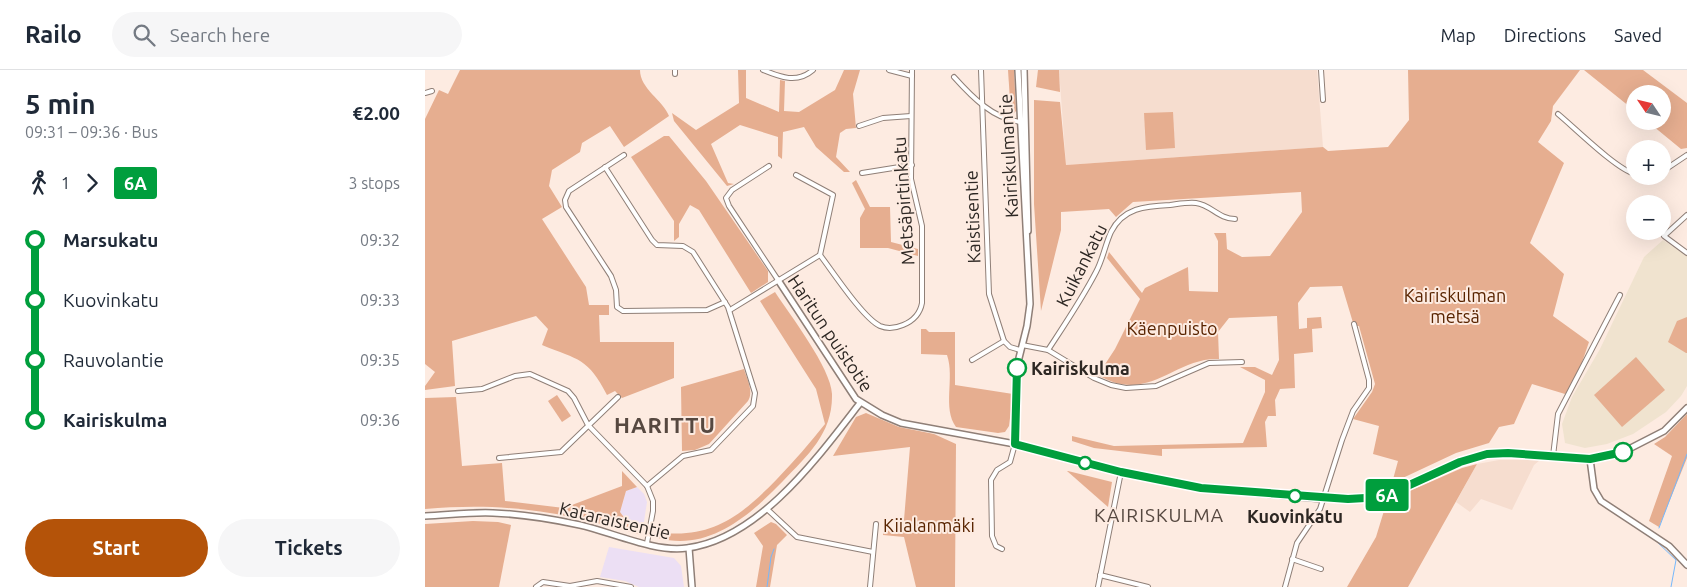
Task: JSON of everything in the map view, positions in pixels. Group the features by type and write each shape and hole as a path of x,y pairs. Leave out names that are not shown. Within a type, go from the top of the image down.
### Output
{"street":[{"path":"763,70 793,78 803,77 813,70"},
{"path":"889,70 911,76"},
{"name":"Metsäpirtinkatu","path":"820,255 876,324 883,327 895,327 915,318 922,303 922,226 912,188 912,70"},
{"name":"Kaistisentie","path":"981,70 989,294 1003,341"},
{"name":"Kairiskulmantie","path":"1015,444 1017,366 1030,304 1027,241 1028,201 1018,70"},
{"name":"Kairiskulmantie","path":"1022,122 1024,70"},
{"path":"1321,70 1323,100"},
{"path":"954,78 982,105 1022,122"},
{"path":"425,93 431,91"},
{"path":"1558,114 1626,170"},
{"path":"859,126 883,118 911,116"},
{"path":"623,155 569,191 565,200 566,207 611,276 616,290 617,308 623,311 707,310 725,302"},
{"path":"1671,166 1687,156"},
{"path":"861,172 912,165"},
{"name":"Haritun puistotie","path":"769,166 727,194 729,206 837,372 861,403 901,423 1015,444 1121,472 1201,488 1323,499 1383,497 1460,462 1487,454 1508,453 1590,459 1623,452 1648,441 1664,431 1687,408"},
{"path":"605,167 657,245 683,246 693,252 729,309 755,393 753,406 711,450 683,456 647,486"},
{"path":"729,309 820,255 833,195 796,175"},
{"name":"Kuikankatu","path":"1048,350 1081,299 1098,268 1111,233 1125,215 1134,209 1149,205 1196,203 1209,208 1221,217 1235,219"},
{"path":"1687,215 1664,236 1687,253"},
{"path":"1553,456 1558,414 1620,295"},
{"path":"1285,587 1300,536 1316,517 1353,411 1369,388 1369,380 1354,324"},
{"path":"972,360 1003,341 1010,347 1048,350 1094,378 1111,385 1127,388 1156,386 1209,363 1242,362"},
{"path":"458,390 482,389 515,376 530,374 568,391 574,398 588,425 647,486 653,501 653,511 647,543"},
{"path":"499,458 557,453 617,397"},
{"name":"Kataraistentie","path":"425,516 492,513 579,525 647,543 689,548 714,542 734,533 767,509 829,444 861,403"},
{"path":"1001,549 996,546 992,536 991,480 997,470 1010,462 1015,444"},
{"path":"1590,459 1594,489 1601,501 1669,546 1687,565"},
{"path":"1097,587 1121,472"},
{"path":"767,509 797,538 873,552"},
{"path":"870,587 876,524"},
{"path":"689,548 692,587"},
{"path":"1292,559 1321,569"},
{"path":"1100,575 1148,587"},
{"path":"537,587 543,582 570,586 597,581 631,587"}],"shaded area":[{"path":"1059,70 1317,70 1323,147 1066,165"},
{"path":"1663,240 1687,256 1687,386 1681,396 1666,412 1633,434 1607,444 1585,448 1565,443 1562,424 1572,397 1600,349 1644,257"},
{"path":"1499,460 1540,460 1534,465 1512,510 1481,499 1470,512 1456,502 1477,464"},
{"path":"637,487 644,494 647,502 643,528 629,524 620,512 626,491"},
{"path":"609,547 674,558 681,566 684,587 639,587 625,581 600,577"}],"green space":[{"path":"460,70 640,70 644,83 669,116 624,147 610,126 582,143 580,152 552,170 549,186 562,207 542,219 586,287 589,305 609,305 609,315 599,315 600,342 674,342 674,378 622,398 615,391 607,395 588,367 574,358 542,345 548,329 536,316 452,341 455,386 425,390 425,386 435,372 425,364 425,119 439,90 448,94"},
{"path":"738,70 746,70 746,98 779,112 780,80 785,81 784,111 799,112 835,90 844,70 860,70 853,94 856,128 846,129 840,133 836,157 850,172 844,172 816,147 804,127 783,132 782,159 778,156 778,137 740,125 711,144 728,183 734,184 727,186 674,121 672,113 696,130 739,103"},
{"path":"1008,70 1014,70 1016,111 1011,116"},
{"path":"1038,70 1059,70 1060,92 1036,87"},
{"name":"Kairiskulman metsä","path":"1408,70 1580,70 1553,106 1551,121 1538,142 1564,163 1530,243 1564,274 1553,316 1589,342 1576,380 1565,394 1532,384 1514,424 1499,427 1489,443 1456,453 1392,483 1398,461 1373,454 1379,426 1353,419 1372,392 1375,384 1359,326 1354,326 1342,286 1310,287 1298,303 1299,329 1307,328 1307,318 1321,317 1322,328 1312,329 1313,352 1294,354 1295,388 1280,389 1275,400 1276,416 1268,416 1265,422 1267,447 1162,449 1162,456 1094,448 1072,441 1072,436 1114,446 1243,443 1265,392 1265,380 1240,367 1255,367 1272,375 1279,360 1277,316 1229,318 1218,332 1219,359 1203,360 1188,365 1147,383 1132,385 1116,383 1098,375 1115,349 1140,299 1107,258 1109,252 1142,293 1145,288 1188,267 1189,291 1218,292 1218,241 1214,233 1226,233 1227,249 1242,257 1270,256 1302,212 1301,192 1133,202 1116,217 1109,209 1061,212 1061,230 1041,311 1034,204 1034,100 1060,102 1066,165 1323,147 1328,151 1388,147 1409,120"},
{"path":"1584,70 1643,70 1663,85 1626,85 1626,104"},
{"path":"1671,91 1687,103 1687,148 1681,149 1658,130 1671,130"},
{"path":"1173,112 1175,148 1146,150 1144,113"},
{"path":"664,136 669,136 706,181 768,271 768,282 751,293 699,210 690,205 679,224 679,237 674,241 674,221 631,157"},
{"path":"856,180 870,207 890,207 891,242 918,249 918,256 888,248 860,248 860,218 865,209 852,183"},
{"path":"775,292 817,356 830,383 832,394 831,408 824,432 810,452 771,493 757,506 728,527 712,535 695,540 677,541 658,538 656,532 676,534 709,529 737,514 751,504 777,479 825,424 816,389 760,301"},
{"path":"1687,317 1686,353 1668,342 1677,321"},
{"path":"921,329 926,329 929,332 955,332 955,385 1013,394 1009,426 1005,432 998,433 956,427 950,411 950,373 947,355 921,354"},
{"path":"1636,357 1665,390 1622,427 1594,395"},
{"path":"744,369 750,390 748,401 709,444 695,450 682,451 681,387"},
{"path":"557,395 571,416 562,422 548,401"},
{"path":"456,397 462,466 502,463 505,501 564,508 622,486 622,471 637,487 626,491 620,512 629,524 643,528 641,535 586,520 535,511 482,507 425,509 425,398"},
{"name":"Kiialanmäki","path":"866,413 899,427 934,434 956,444 955,587 916,587 904,537 883,535 883,530 903,532 910,447 833,456 856,417"},
{"path":"1687,414 1687,458 1659,527 1649,521 1672,456 1654,444 1665,437"},
{"path":"1477,464 1408,587 1347,587 1376,537 1387,501 1462,468"},
{"path":"1067,471 1112,482 1108,507"},
{"path":"473,521 498,522 511,525 499,587 425,587 425,524"},
{"path":"771,522 776,524 787,535 777,545 770,587 756,587 763,546 754,533"}],"waterway":[{"path":"1659,528 1687,454"},
{"path":"1655,540 1676,560 1671,587"},
{"path":"767,587 771,557 774,549"}],"bus line":[{"name":"6A","path":"1017,368 1015,444 1121,472 1201,488 1323,499 1383,497 1460,462 1487,454 1532,454 1590,459 1605,458 1623,452"}],"place":[{"name":"Kairiskulma","path":"1017,368"},
{"name":"Kuovinkatu","path":"1295,496"}],"district":[{"name":"HARITTU","path":"665,424"},
{"name":"KAIRISKULMA","path":"1159,515"}],"park label":[{"name":"Käenpuisto","path":"1172,328"}]}
